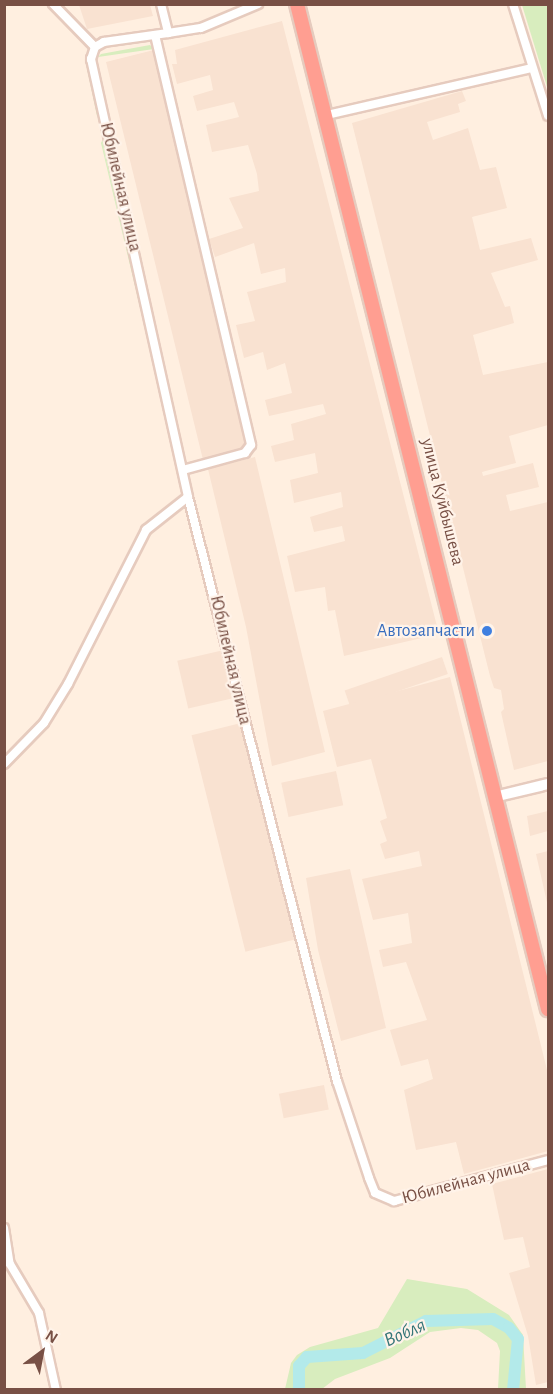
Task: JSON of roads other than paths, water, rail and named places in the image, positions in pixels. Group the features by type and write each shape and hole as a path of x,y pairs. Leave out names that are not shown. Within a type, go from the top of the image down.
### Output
{"highway":[{"name":"улица Куйбышева","path":"297,4 466,668 494,797 549,1009"}],"street":[{"path":"53,4 95,47 201,28 258,4"},
{"path":"161,4 168,33"},
{"path":"513,4 549,116"},
{"path":"154,35 250,446 245,453 183,470"},
{"name":"Юбилейная улица","path":"95,47 91,59 188,497 337,1081 375,1193 394,1201 549,1160"},
{"path":"327,116 532,68"},
{"path":"4,764 44,723 68,684 146,530 188,497"},
{"path":"494,797 549,784"},
{"path":"4,1228 10,1264 39,1313 56,1389"}],"waterway":[{"name":"Вобля","path":"299,1390 299,1366 307,1357 363,1353 426,1321 493,1319 509,1328 518,1339 513,1390"}],"place":[{"name":"Автозапчасти","path":"487,631"}]}
